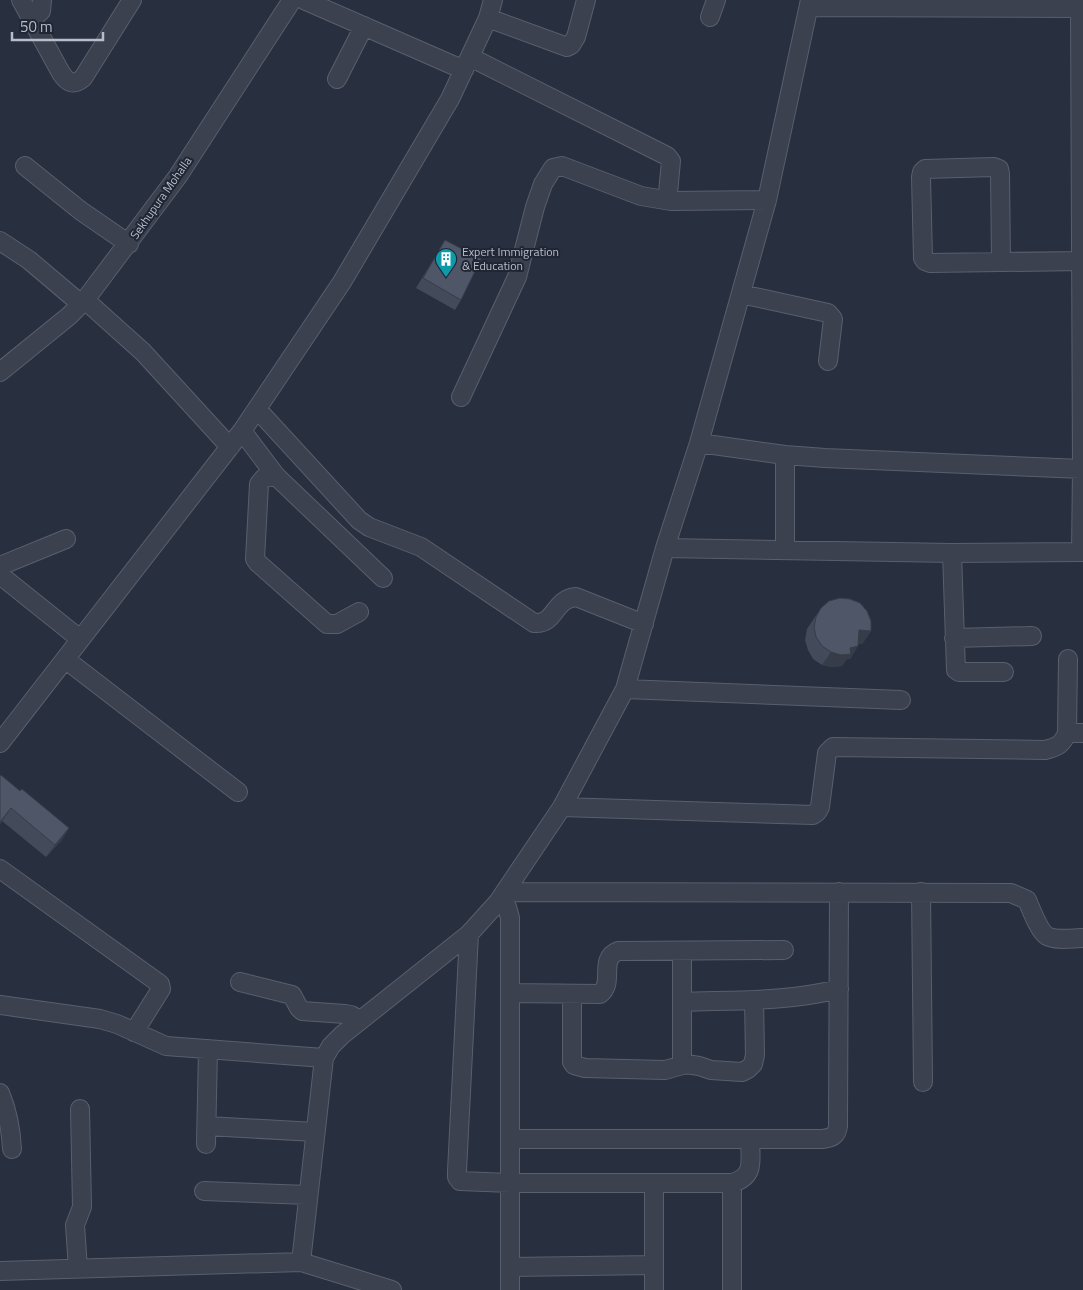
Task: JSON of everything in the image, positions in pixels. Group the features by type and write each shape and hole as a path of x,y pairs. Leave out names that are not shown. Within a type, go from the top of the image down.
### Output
{"street":[{"path":"21,0 61,73 67,82 74,83 83,78 132,0"},
{"path":"31,20 41,11 42,0"},
{"name":"Sekhupura Mohalla","path":"0,372 69,316 83,302 178,176 292,0"},
{"path":"304,0 364,26 467,64 667,156 671,161 668,193 671,201"},
{"path":"0,743 242,431 342,282 450,100 488,18 493,0"},
{"path":"488,18 567,47 571,45 576,37 586,0"},
{"path":"710,18 716,0"},
{"path":"301,1262 324,1058 331,1046 360,1020 469,934 501,897 562,807 625,689 665,548 699,443 768,200 809,3 1043,4 1081,8 1082,552 952,553 665,548"},
{"path":"337,79 364,26"},
{"path":"25,166 81,211 128,244"},
{"path":"461,397 518,277 535,207 543,184 553,168 562,166 641,196 671,201 768,200"},
{"path":"1001,261 999,169 994,167 926,169 922,172 923,258 925,262 1082,261"},
{"path":"0,240 83,302 142,352 230,447"},
{"path":"741,294 828,312 832,319 828,361"},
{"path":"257,409 359,520 369,526 421,547 534,623 541,624 547,621 563,601 576,597 644,624"},
{"path":"242,431 276,476 383,578"},
{"path":"699,443 785,455 896,462 1082,469"},
{"path":"785,455 785,550"},
{"path":"276,476 264,478 259,484 255,559 326,624 337,624 359,612"},
{"path":"0,566 66,539"},
{"path":"952,553 956,670 959,672 1004,672"},
{"path":"0,576 80,639"},
{"path":"954,638 1032,636"},
{"path":"65,659 238,792"},
{"path":"562,807 813,815 820,807 827,753 833,747 1045,750 1055,748 1075,733 1068,659"},
{"path":"625,689 901,700"},
{"path":"0,869 160,984 162,989 134,1032"},
{"path":"501,897 839,892 1011,893 1027,900 1040,927 1047,936 1054,938 1083,938"},
{"path":"510,1139 822,1139 829,1138 837,1132 839,892"},
{"path":"921,892 923,1082"},
{"path":"501,897 510,918 510,1290"},
{"path":"469,934 457,1177 460,1181 510,1183 732,1182 742,1180 748,1175 750,1168 750,1139"},
{"path":"510,993 600,994 606,988 609,957 612,953 618,951 784,950"},
{"path":"682,951 682,1065"},
{"path":"240,982 292,995 302,1011 345,1014 360,1020"},
{"path":"682,1002 802,997 839,989"},
{"path":"572,994 572,1058 574,1065 585,1068 665,1070 692,1064 723,1072 742,1072 753,1064 755,1055 754,1000"},
{"path":"0,1005 117,1024 166,1046 324,1058"},
{"path":"206,1144 208,1049"},
{"path":"0,1093 6,1107 11,1130 12,1150"},
{"path":"78,1269 75,1225 82,1207 80,1109"},
{"path":"207,1126 315,1132"},
{"path":"732,1182 732,1290"},
{"path":"654,1183 654,1290"},
{"path":"204,1191 308,1195"},
{"path":"0,1271 301,1262 392,1290"},
{"path":"510,1267 654,1265"}],"building":[{"name":"Expert Immigration & Education","path":"445,240 481,259 461,300 423,278"},
{"path":"840,598 860,603 867,611 871,621 871,631 859,630 858,646 850,648 851,654 841,655 831,652 822,646 816,637 814,627 816,617 821,608 829,601"},
{"path":"1,775 20,791 22,789 69,828 55,845 11,808 0,822"}],"place":[{"name":"Expert Immigration & Education","path":"446,278"}]}
